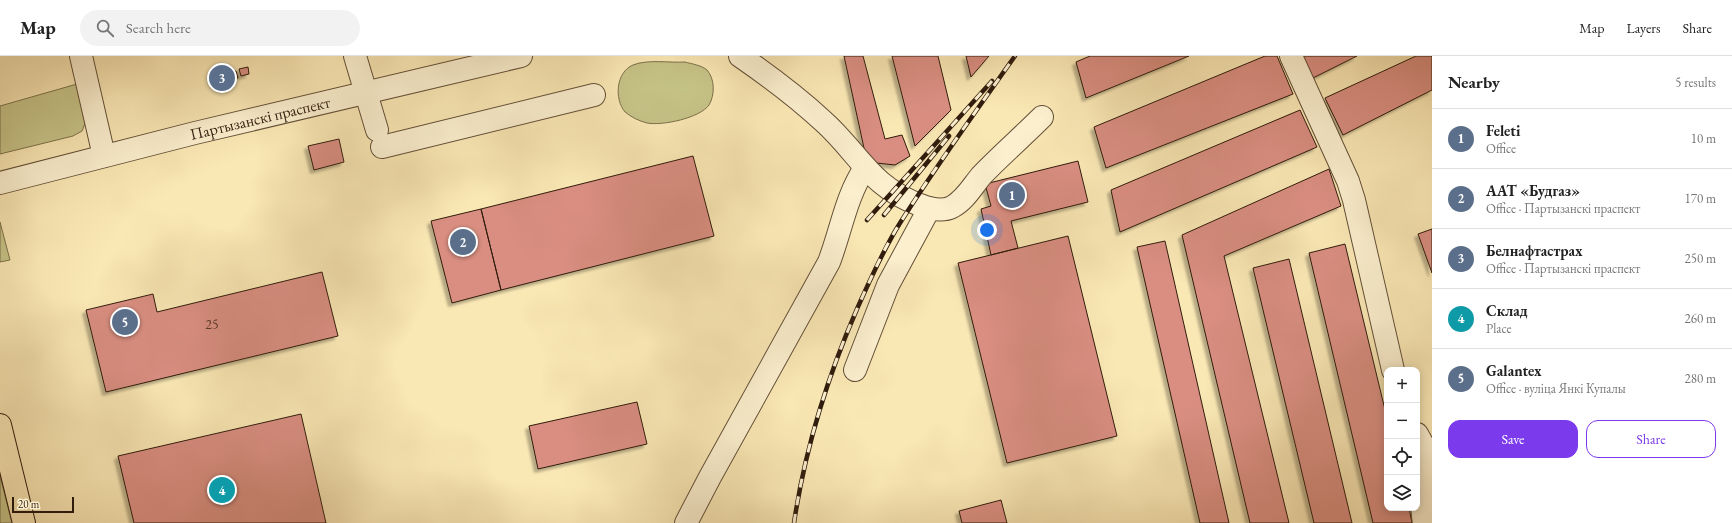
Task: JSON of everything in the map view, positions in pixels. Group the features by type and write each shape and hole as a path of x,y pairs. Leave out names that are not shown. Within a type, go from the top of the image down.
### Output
{"main road":[{"path":"0,425 24,523"}],"street":[{"path":"81,56 104,156"},
{"path":"355,56 379,139 594,95"},
{"name":"Партызанскі праспект","path":"0,183 365,92 521,56"},
{"path":"740,56 771,78 825,123 864,168 881,183 900,196 929,209 942,210 952,207 962,200 981,176 1042,117"},
{"path":"1290,56 1348,181 1354,200 1392,367"},
{"path":"686,523 829,262 852,189 864,168"},
{"path":"855,370 888,285 929,209"},
{"path":"1420,439 1431,460 1424,478 1422,492 1424,523"}],"shaded area":[{"path":"645,62 685,62 705,68 712,78 713,92 711,101 704,110 698,114 680,120 654,124 638,120 630,116 621,107 618,86 623,73 627,68"},
{"path":"77,84 86,121 82,131 73,136 0,154 0,106"},
{"path":"0,222 10,260 0,262"},
{"path":"0,476 12,523 0,523"}],"building":[{"path":"844,56 863,56 885,139 902,135 910,156 895,165 867,162"},
{"path":"892,56 938,56 951,110 915,146"},
{"path":"966,56 989,56 971,77"},
{"path":"1090,56 1189,56 1086,98 1076,62"},
{"path":"1265,56 1277,56 1293,94 1106,168 1094,127"},
{"path":"1303,56 1357,56 1313,78"},
{"path":"1416,56 1432,56 1432,90 1343,135 1325,98"},
{"path":"248,67 249,74 241,76 239,69"},
{"path":"236,71 238,78 229,80 228,73"},
{"path":"225,74 227,81 219,83 217,76"},
{"path":"1300,110 1317,147 1120,232 1111,190"},
{"path":"339,139 344,162 314,170 308,146"},
{"path":"693,156 714,236 501,290 481,209"},
{"path":"1078,161 1088,202 1011,221 1018,248 991,255 981,209 991,206 985,184"},
{"path":"1329,169 1341,206 1224,256 1289,523 1250,523 1182,235"},
{"path":"481,209 501,290 452,303 431,221"},
{"path":"1432,229 1432,273 1418,234"},
{"path":"1068,236 1117,436 1007,463 958,263"},
{"path":"1165,241 1229,523 1200,523 1137,247"},
{"path":"1345,244 1384,406 1384,511 1410,511 1412,523 1373,523 1309,253"},
{"path":"1289,259 1352,523 1314,523 1253,268"},
{"path":"322,272 338,336 106,392 86,310 153,294 157,312"},
{"path":"637,402 647,444 538,469 529,426"},
{"path":"301,414 326,523 134,523 118,456"},
{"path":"1001,500 1007,523 962,523 959,511"}],"railway":[{"path":"794,523 804,468 818,414 846,335 877,265 894,233 914,202 956,139 1015,56"},
{"path":"867,220 992,81"},
{"path":"884,215 949,136"}],"place":[{"name":"Белнафтастрах","path":"222,78"},
{"name":"Feleti","path":"1012,195"},
{"name":"ААТ «Будгаз»","path":"463,242"},
{"name":"Galantex","path":"125,322"},
{"name":"Склад","path":"222,490"}]}
